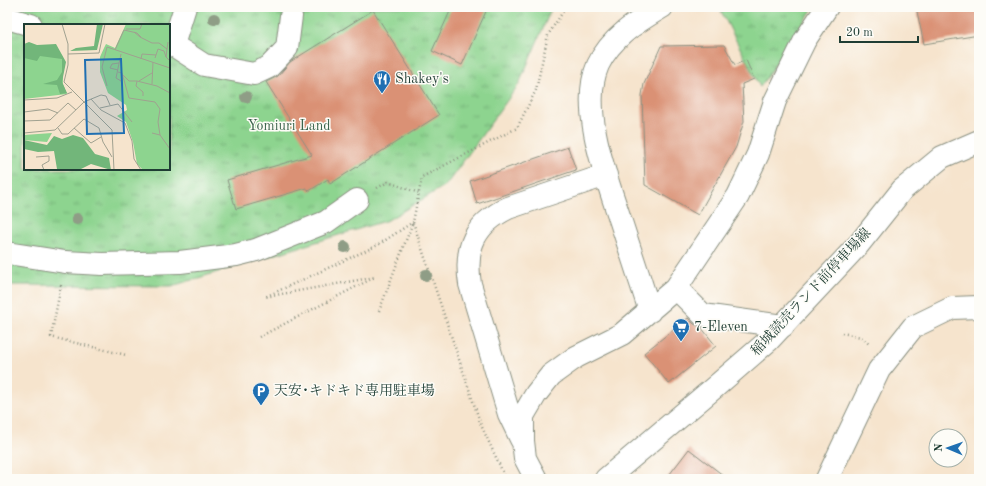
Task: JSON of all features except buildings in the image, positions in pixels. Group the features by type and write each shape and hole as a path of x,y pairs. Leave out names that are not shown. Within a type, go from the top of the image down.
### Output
{"street":[{"path":"185,7 171,45 204,65 254,74 269,67 287,48 291,16"},
{"path":"650,311 606,175 593,122 592,92 598,66 614,41 631,26 662,7"},
{"path":"536,479 525,458 523,442 524,416 536,394 551,375 576,357 622,334 676,288 738,196 758,154 774,101 805,40 827,7"},
{"path":"7,18 28,24"},
{"name":"稲城読売ランド前停車場線","path":"606,479 715,387 783,326 859,244 902,190 942,157 979,141"},
{"path":"523,442 509,414 470,284 467,268 468,255 472,242 479,229 495,214 508,208 606,175"},
{"path":"7,253 65,262 102,264 180,262 236,255 256,250 326,222 357,200"},
{"path":"676,288 703,315 783,326"},
{"path":"827,479 879,370 913,327 952,308 979,307"}],"path":[{"path":"357,200 388,182 419,193"},
{"path":"259,337 375,277 265,297 378,245 413,222 379,311"},
{"path":"65,262 51,337 126,355"}],"green space":[{"name":"Yomiuri Land","path":"7,7 552,7 519,84 446,185 388,220 172,286 7,285"},
{"path":"719,7 814,7 760,87"}],"place":[{"name":"Shakey's","path":"382,94"},
{"name":"7-Eleven","path":"681,342"},
{"name":"天安･キドキド専用駐車場","path":"261,406"}]}
